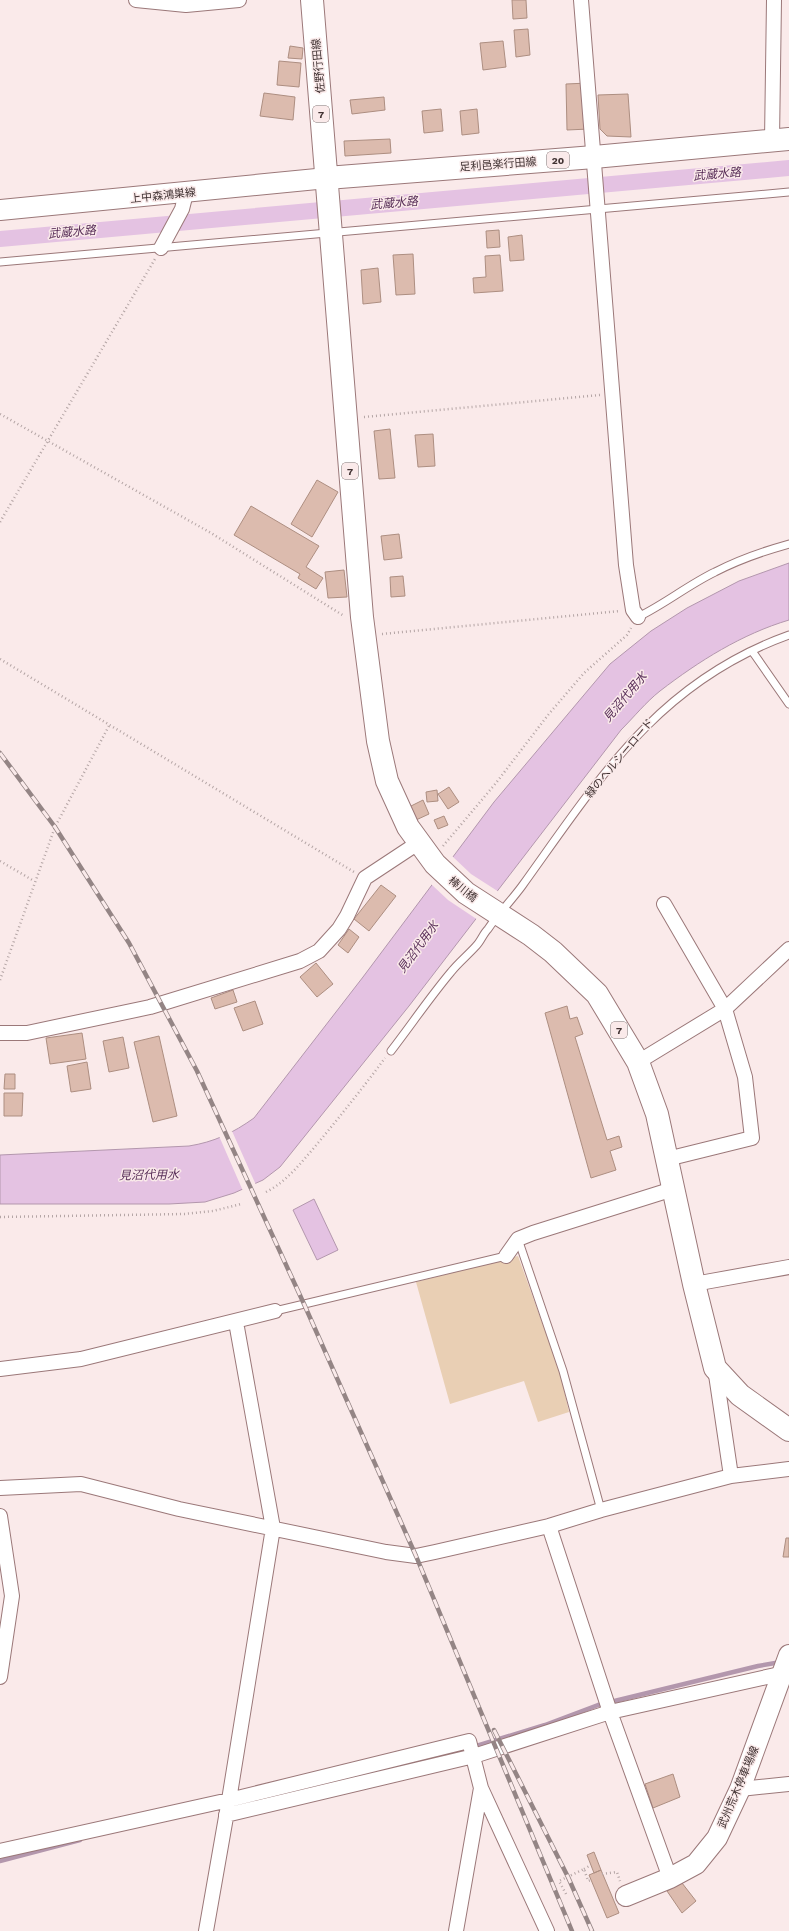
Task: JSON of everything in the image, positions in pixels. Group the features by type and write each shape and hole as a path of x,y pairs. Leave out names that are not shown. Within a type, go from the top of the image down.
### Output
{"main road":[{"name":"佐野行田線","path":"312,0 332,231"},
{"name":"足利邑楽行田線","path":"327,178 594,163 780,139"},
{"name":"上中森鴻巣線","path":"0,210 185,200 327,178"},
{"name":"7","path":"332,231 363,627 382,762 396,804 427,856"},
{"name":"棒川橋","path":"427,856 466,893 497,913"},
{"name":"7","path":"497,913 553,952 597,994 638,1062 657,1114 694,1284 715,1368 740,1395 789,1430"},
{"name":"武州荒木停車場線","path":"626,1896 670,1878 696,1864 717,1838 740,1789 787,1666"}],"street":[{"path":"136,0 186,5 238,0"},
{"path":"581,0 598,206 603,292 626,565 636,614"},
{"path":"774,0 780,139"},
{"path":"162,246 185,200"},
{"path":"0,1033 27,1033 150,1008 300,961 319,951 339,930 365,878 427,856"},
{"path":"664,904 725,1009 745,1077 752,1138 667,1159"},
{"path":"638,1062 725,1009 789,949"},
{"path":"506,1256 518,1239 673,1189"},
{"path":"694,1284 789,1267"},
{"path":"0,1369 81,1358 236,1322 275,1311"},
{"path":"206,1931 229,1800 273,1528 236,1322"},
{"path":"715,1368 731,1476"},
{"path":"0,1488 81,1484 179,1509 386,1552 416,1556 549,1526 601,1510 731,1476 789,1469"},
{"path":"0,1516 12,1596 0,1677"},
{"path":"549,1526 610,1712 670,1878"},
{"path":"226,1815 474,1756 610,1712 787,1666"},
{"path":"0,1851 229,1800 469,1741 481,1788 547,1931"},
{"path":"740,1789 789,1784"},
{"path":"456,1931 481,1788"}],"lane":[{"path":"0,262 598,206 789,192"},
{"path":"636,614 659,607 714,572 762,552 789,544"},
{"path":"391,1051 451,971 478,945 497,913 626,746 673,700 701,679 752,651 789,635"},
{"path":"752,651 789,704"},
{"path":"518,1239 563,1371 601,1510"},
{"path":"275,1311 506,1256"}],"path":[{"path":"0,522 162,246"},
{"path":"356,418 612,394"},
{"path":"0,414 211,533 363,627 636,614 627,635 584,674 548,715 465,821 427,856"},
{"path":"0,660 110,724 365,878"},
{"path":"0,980 34,881 61,812 110,724"},
{"path":"0,861 34,881"},
{"path":"266,1192 278,1186 289,1176 342,1116 391,1051"},
{"path":"0,1217 184,1214 213,1211 241,1204"},
{"path":"566,1894 559,1880 591,1866"},
{"path":"584,1870 588,1881 591,1880"}],"shaded area":[{"path":"518,1256 560,1372 569,1412 538,1422 524,1381 450,1404 416,1282"}],"water":[{"name":"見沼代用水","path":"789,563 789,620 754,633 690,669 655,695 621,730 409,1006 280,1167 263,1180 234,1193 205,1202 169,1204 0,1204 0,1155 189,1146 207,1142 223,1136 254,1118 363,977 494,802 610,664 651,631 687,608 739,581"},
{"path":"314,1199 338,1250 317,1260 293,1210"}],"pier":[{"path":"452,856 471,874 499,892 478,920 448,900 431,884"},
{"path":"232,1131 256,1185 243,1191 219,1136"}],"building":[{"path":"512,0 526,0 527,18 513,19"},
{"path":"528,29 530,55 516,57 514,30"},
{"path":"503,41 506,67 483,70 480,43"},
{"path":"290,46 303,48 302,59 288,58"},
{"path":"279,61 301,63 299,87 277,85"},
{"path":"588,83 589,129 567,130 566,84"},
{"path":"264,93 295,97 293,120 260,116"},
{"path":"628,94 631,137 607,136 600,129 598,95"},
{"path":"384,97 385,110 352,114 350,100"},
{"path":"441,109 443,131 424,133 422,111"},
{"path":"477,109 479,133 462,135 460,111"},
{"path":"390,139 391,153 345,156 344,141"},
{"path":"499,230 500,247 487,248 486,231"},
{"path":"522,235 524,260 510,261 508,237"},
{"path":"413,254 415,294 396,295 393,255"},
{"path":"500,255 503,291 474,293 473,278 486,277 485,256"},
{"path":"378,268 381,302 363,304 361,270"},
{"path":"390,429 395,478 379,479 374,431"},
{"path":"433,434 435,466 418,467 415,435"},
{"path":"317,480 338,492 312,537 291,524"},
{"path":"251,506 319,546 306,567 323,578 316,589 298,578 300,574 234,535"},
{"path":"399,534 402,558 384,560 381,536"},
{"path":"344,570 347,597 328,598 325,572"},
{"path":"403,576 405,596 391,597 390,577"},
{"path":"449,787 459,802 448,809 438,794"},
{"path":"437,790 438,801 427,802 426,792"},
{"path":"423,800 429,814 416,820 409,807"},
{"path":"444,816 448,825 438,829 434,820"},
{"path":"381,885 396,896 369,931 354,919"},
{"path":"349,929 359,937 348,953 338,945"},
{"path":"316,963 333,984 317,997 300,977"},
{"path":"233,990 237,1002 215,1009 211,998"},
{"path":"255,1001 263,1024 243,1031 234,1008"},
{"path":"567,1006 570,1019 577,1017 583,1034 575,1037 607,1140 619,1136 622,1147 610,1151 616,1170 591,1178 545,1013"},
{"path":"82,1033 86,1059 50,1064 46,1038"},
{"path":"159,1036 177,1116 153,1122 134,1042"},
{"path":"123,1037 129,1068 109,1072 103,1041"},
{"path":"87,1062 91,1089 71,1092 67,1066"},
{"path":"5,1074 15,1074 15,1089 4,1089"},
{"path":"4,1093 23,1093 22,1116 4,1116"},
{"path":"786,1538 789,1538 789,1557 783,1557"},
{"path":"673,1774 680,1797 653,1808 645,1784"},
{"path":"594,1852 601,1870 594,1873 587,1855"},
{"path":"601,1870 619,1913 607,1918 589,1875"},
{"path":"682,1883 696,1901 682,1913 667,1891"}],"waterway":[{"name":"武蔵水路","path":"0,239 789,168"},
{"path":"473,1747 545,1725 598,1705 758,1666 781,1662"},
{"path":"0,1861 80,1840"}],"railway":[{"path":"0,753 55,827 129,943 197,1071 304,1304 416,1556 572,1931"},
{"path":"494,1730 568,1877 592,1931"}]}
